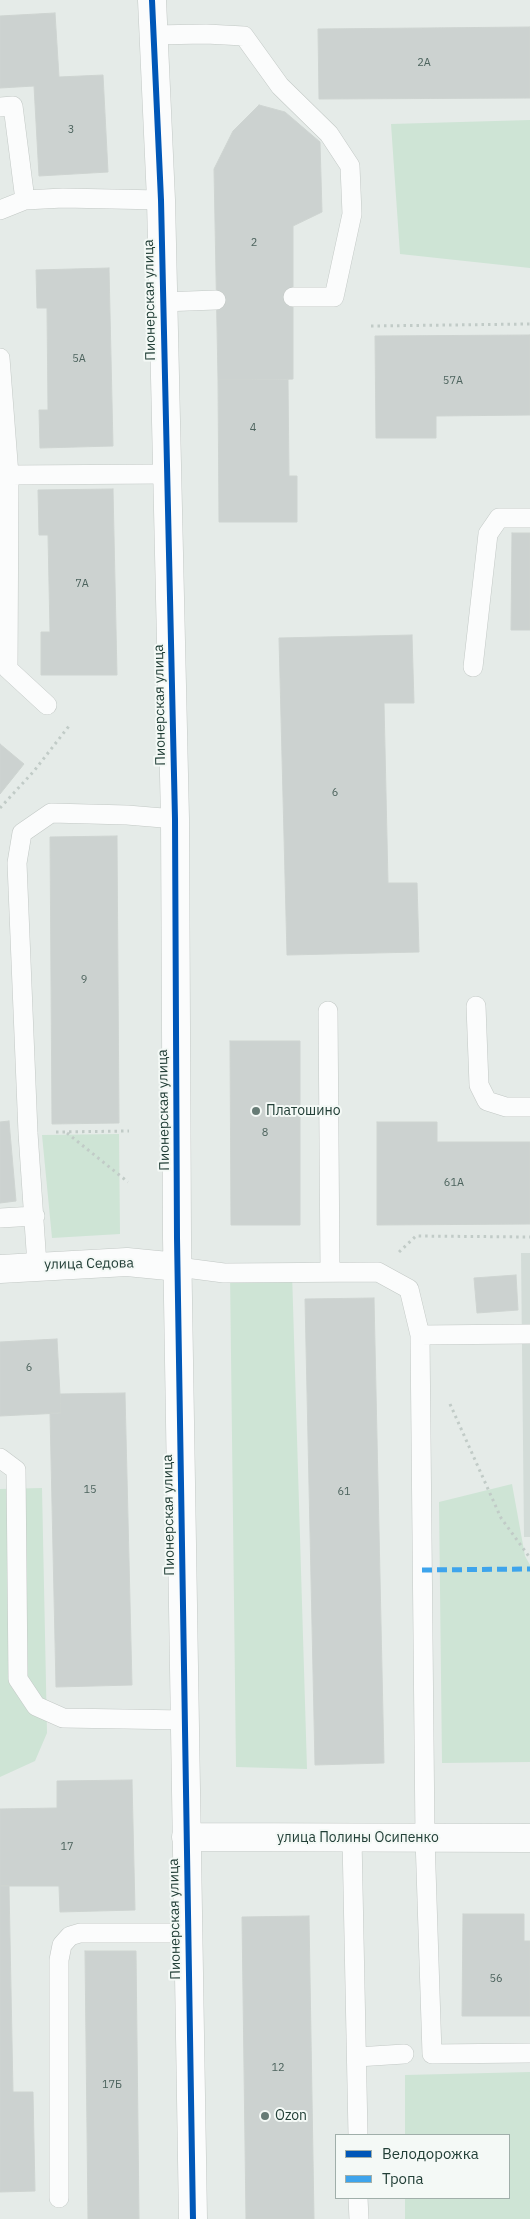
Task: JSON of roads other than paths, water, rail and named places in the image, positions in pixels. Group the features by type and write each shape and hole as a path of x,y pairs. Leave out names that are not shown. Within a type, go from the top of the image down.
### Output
{"street":[{"name":"Пионерская улица","path":"152,0 161,200 175,820 178,1267 193,2219"},
{"name":"улица Седова","path":"0,1269 127,1262 178,1267"},
{"name":"улица Полины Осипенко","path":"186,1837 530,1838"}],"lane":[{"path":"153,36 206,34 244,36 280,86 329,134 350,166 352,214 334,296 293,297"},
{"path":"0,107 13,106 25,200"},
{"path":"0,210 25,200 63,198 161,200"},
{"path":"162,302 216,300"},
{"path":"0,358 9,475 8,669 47,704"},
{"path":"9,475 166,474"},
{"path":"473,667 488,534 499,518 530,518"},
{"path":"37,1266 28,1132 20,1070 17,863 22,833 51,813 127,815 175,820"},
{"path":"476,1006 479,1085 487,1101 506,1107 530,1107"},
{"path":"328,1010 330,1271"},
{"path":"0,1218 35,1216"},
{"path":"178,1267 224,1273 378,1272 409,1289 420,1335 425,1838 432,2054 530,2053"},
{"path":"420,1335 530,1334"},
{"path":"0,1458 16,1470 18,1680 36,1706 62,1718 185,1720"},
{"path":"352,1838 358,2134"},
{"path":"59,2198 59,1960 62,1945 70,1936 80,1933 188,1933"},
{"path":"357,2057 404,2054"},
{"path":"358,2199 359,2219"}],"place":[{"name":"Платошино","path":"256,1111"},
{"name":"Ozon","path":"265,2116"}]}
